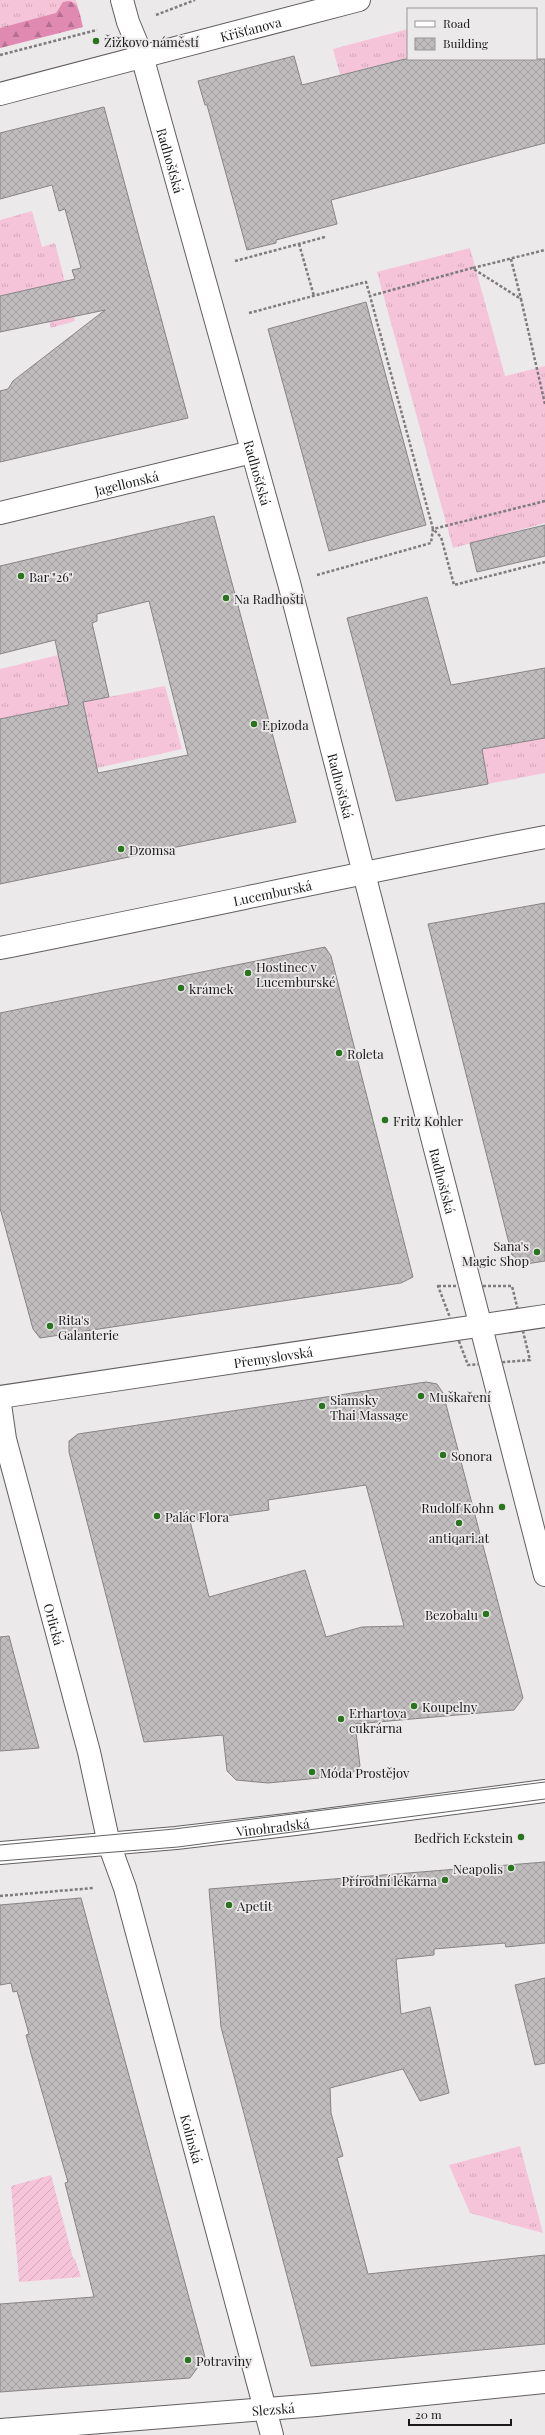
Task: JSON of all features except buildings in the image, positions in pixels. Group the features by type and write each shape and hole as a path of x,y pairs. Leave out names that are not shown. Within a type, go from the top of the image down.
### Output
{"street":[{"name":"Radhošťská","path":"122,0 128,22 142,56 290,583 545,1575"},
{"name":"Křišťanova","path":"142,56 359,0"},
{"path":"0,94 142,56"},
{"name":"Jagellonská","path":"0,513 252,452"},
{"name":"Lucemburská","path":"0,948 364,872 545,837"},
{"name":"Přemyslovská","path":"0,1397 545,1316"},
{"name":"Orlická","path":"0,1404 5,1439 89,1752 109,1844"},
{"name":"Vinohradská","path":"0,1853 109,1844 295,1824 545,1791"},
{"name":"Kolínská","path":"109,1844 125,1888 272,2435"},
{"name":"Slezská","path":"0,2430 325,2404 545,2382"}],"path":[{"path":"155,15 195,0"},
{"path":"0,55 97,30"},
{"path":"235,261 325,237"},
{"path":"299,244 314,296"},
{"path":"370,296 545,250"},
{"path":"511,259 545,404"},
{"path":"472,268 521,299"},
{"path":"249,313 366,282 433,529 431,543 290,583"},
{"path":"433,529 545,501"},
{"path":"433,529 441,537 454,585 545,562"},
{"path":"0,1896 94,1888"}],"green space":[{"path":"0,0 76,0 83,27 0,48"},
{"path":"68,1 75,4 77,7 83,27 0,48 0,28 56,13 63,2"},
{"path":"407,29 407,58 340,75 333,49"},
{"path":"32,211 42,247 55,243 75,321 51,328 39,287 0,296 0,220"},
{"path":"470,248 505,376 545,366 545,523 453,548 377,272"},
{"path":"58,655 69,705 0,719 0,669"},
{"path":"165,686 182,749 97,768 83,702"},
{"path":"545,738 545,773 488,784 482,749"},
{"path":"520,2146 543,2233 470,2213 449,2165"},
{"path":"51,2175 73,2258 75,2259 81,2277 19,2282 11,2186"}],"tram line":[{"path":"0,1845 174,1829 545,1782"},
{"path":"0,1861 178,1847 545,1799"}],"place":[{"name":"Žižkovo náměstí","path":"96,41"},
{"name":"Bar \"26\"","path":"21,576"},
{"name":"Na Radhošti","path":"226,598"},
{"name":"Epizoda","path":"254,724"},
{"name":"Dzomsa","path":"121,849"},
{"name":"Hostinec v Lucemburské","path":"248,973"},
{"name":"krámek","path":"181,988"},
{"name":"Roleta","path":"339,1053"},
{"name":"Fritz Kohler","path":"385,1120"},
{"name":"Sana's Magic Shop","path":"537,1252"},
{"name":"Rita's Galanterie","path":"50,1326"},
{"name":"Muškaření","path":"421,1396"},
{"name":"Siamsky Thai Massage","path":"322,1406"},
{"name":"Sonora","path":"443,1455"},
{"name":"Rudolf Kohn","path":"502,1507"},
{"name":"Palác Flora","path":"157,1516"},
{"name":"antiqari.at","path":"459,1523"},
{"name":"Bezobalu","path":"486,1614"},
{"name":"Koupelny","path":"414,1706"},
{"name":"Erhartova cukrárna","path":"341,1719"},
{"name":"Móda Prostějov","path":"312,1772"},
{"name":"Bedřich Eckstein","path":"521,1837"},
{"name":"Neapolis","path":"511,1868"},
{"name":"Přírodní lékárna","path":"445,1880"},
{"name":"Apetit","path":"229,1905"},
{"name":"Potraviny","path":"188,2360"}]}
